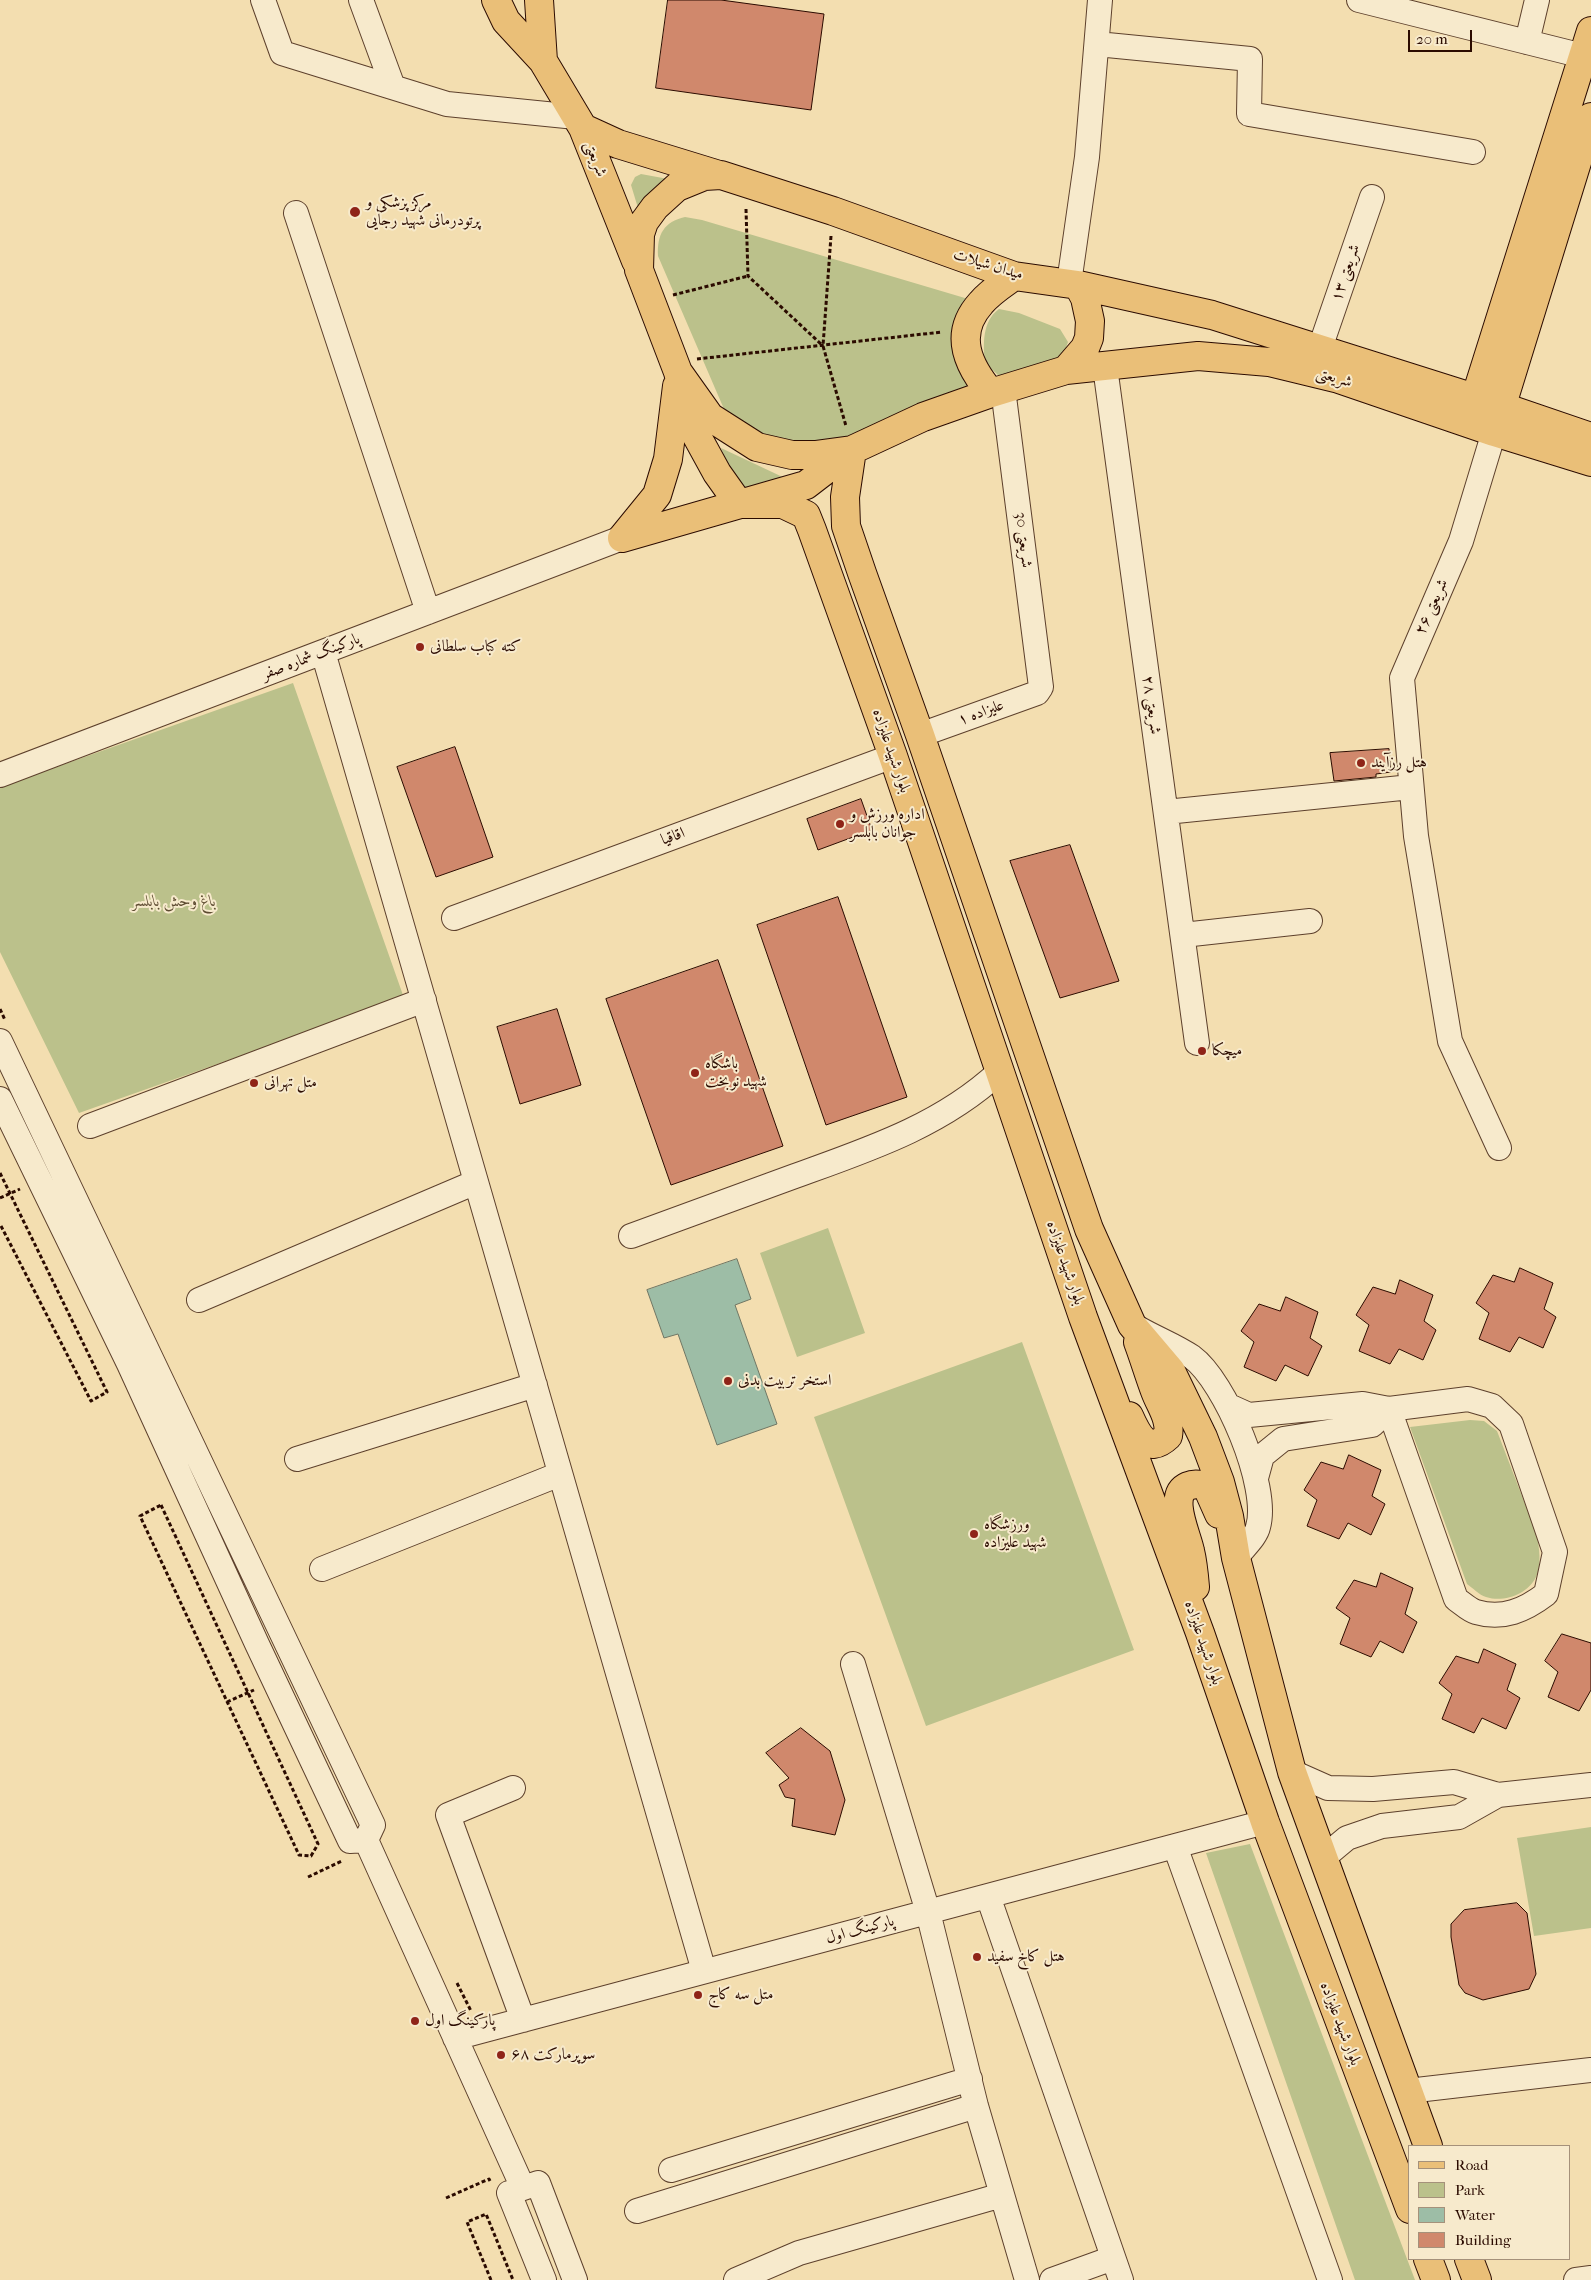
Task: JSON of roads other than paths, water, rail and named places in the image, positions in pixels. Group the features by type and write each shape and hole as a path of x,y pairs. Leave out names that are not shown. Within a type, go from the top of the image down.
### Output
{"main road":[{"path":"496,0 506,21 543,61 579,122"},
{"path":"539,0 543,61"},
{"path":"1494,432 1488,402 1587,44"},
{"path":"1488,402 1591,117"},
{"name":"شریعتی","path":"579,122 618,144 733,179"},
{"name":"شریعتی","path":"579,122 639,270"},
{"name":"میدان شیلات","path":"1066,370 997,391 923,417 852,450 815,455 792,455 757,447 710,417 676,366 639,270 640,234 644,222 655,207 677,187 704,176 733,179 833,210 1014,276 1074,284"},
{"path":"997,391 977,377 970,364 965,342 970,318 981,302 1014,276"},
{"path":"1066,370 1085,348 1089,338 1090,321 1085,298 1074,284"},
{"name":"شریعتی","path":"1074,284 1212,314 1591,437"},
{"name":"شریعتی","path":"1066,370 1198,356 1269,362 1339,379 1494,432 1591,462"},
{"path":"676,366 694,431 717,472 739,504"},
{"path":"622,538 657,495 668,459 676,366"},
{"path":"622,538 806,485 852,450"},
{"name":"بلوار شهید علیزاده","path":"852,450 845,497 846,526 1089,1229 1132,1325 1171,1372 1203,1437 1230,1516 1236,1558 1292,1772 1428,2145"},
{"name":"بلوار شهید علیزاده","path":"739,504 783,504 806,515 893,756 1083,1317 1200,1633 1265,1822 1408,2204"},
{"path":"1083,1317 1113,1375 1137,1435 1145,1442 1158,1443 1168,1436 1170,1427 1132,1325"},
{"path":"1200,1633 1194,1567 1178,1509 1180,1494 1186,1486 1198,1483 1210,1491 1236,1558"},
{"path":"1428,2260 1436,2280"},
{"path":"1469,2260 1477,2280"}],"street":[{"path":"263,0 282,53 447,104 579,122"},
{"path":"362,0 393,88"},
{"path":"1074,284 1100,0"},
{"path":"1359,0 1527,42 1587,44"},
{"path":"1527,42 1537,0"},
{"path":"1097,44 1250,59 1249,114 1473,152"},
{"name":"شریعتی ۱۳","path":"1320,348 1372,198"},
{"path":"296,213 428,612"},
{"name":"شریعتی ۲۸","path":"1105,367 1198,1043"},
{"name":"شریعتی 30","path":"997,391 1042,683 1040,690"},
{"name":"شریعتی ۲۶","path":"1494,432 1461,541 1402,678 1416,836 1450,1040 1499,1148"},
{"name":"پارکینگ شماره صفر","path":"0,775 622,538"},
{"path":"323,652 704,1971"},
{"name":"علیزاده ۱","path":"920,736 1037,693 1040,690"},
{"name":"اقاقیا","path":"454,918 893,756"},
{"path":"1166,812 1411,786"},
{"path":"1183,935 1310,921"},
{"path":"90,1126 424,1000"},
{"path":"0,1041 373,1825 366,1840 523,2188"},
{"path":"631,1236 888,1143 938,1116 999,1072"},
{"path":"0,1098 129,1364 257,1644 350,1840 366,1840"},
{"path":"199,1300 476,1182"},
{"path":"80,1264 102,1252"},
{"path":"1132,1325 1192,1357 1210,1374 1229,1406 1256,1478 1262,1507 1258,1529 1236,1558"},
{"path":"297,1459 535,1385"},
{"path":"1229,1406 1249,1416 1363,1404 1389,1409 1468,1399 1492,1406 1511,1424 1555,1552 1546,1594 1528,1608 1500,1616 1474,1612 1456,1599 1389,1409"},
{"path":"1256,1478 1262,1456 1283,1439 1372,1425 1389,1409"},
{"path":"322,1569 560,1474"},
{"path":"257,1644 281,1631"},
{"path":"853,1664 928,1912 976,2106 1027,2280"},
{"path":"1292,1772 1328,1788 1373,1789 1454,1782 1498,1796"},
{"path":"1323,1858 1347,1838 1382,1826 1459,1817 1498,1796 1591,1785"},
{"path":"513,1788 448,1815 523,2020"},
{"name":"پارکینگ اول","path":"455,2038 1265,1822"},
{"path":"1175,1846 1330,2280"},
{"path":"988,1896 1117,2269 1052,2280"},
{"path":"1408,2092 1591,2070"},
{"path":"671,2170 970,2078"},
{"path":"637,2211 976,2106"},
{"path":"544,2280 509,2193 538,2184 576,2280"},
{"path":"736,2280 799,2253 1002,2194"},
{"path":"1576,2280 1591,2278"}],"water":[{"name":"استخر تربیت بدنی","path":"737,1259 751,1299 735,1305 777,1424 717,1445 678,1334 664,1338 647,1290"}],"place":[{"name":"مرکز پزشکی و پرتودرمانی شهید رجایی","path":"355,212"},
{"name":"کته کباب سلطانی","path":"420,647"},
{"name":"هتل رزآیند","path":"1361,763"},
{"name":"اداره ورزش و جوانان بابلسر","path":"840,824"},
{"name":"میچکا","path":"1202,1051"},
{"name":"باشگاه شهید نوبخت","path":"695,1073"},
{"name":"متل تهرانی","path":"254,1083"},
{"name":"استخر تربیت بدنی","path":"728,1381"},
{"name":"ورزشگاه شهید علیزاده","path":"974,1534"},
{"name":"هتل کاخ سفید","path":"977,1957"},
{"name":"متل سه کاج","path":"698,1995"},
{"name":"پارکینگ اول","path":"415,2021"},
{"name":"سوپرمارکت ۶۸","path":"501,2055"}],"park label":[{"name":"باغ وحش بابلسر","path":"174,902"}]}
